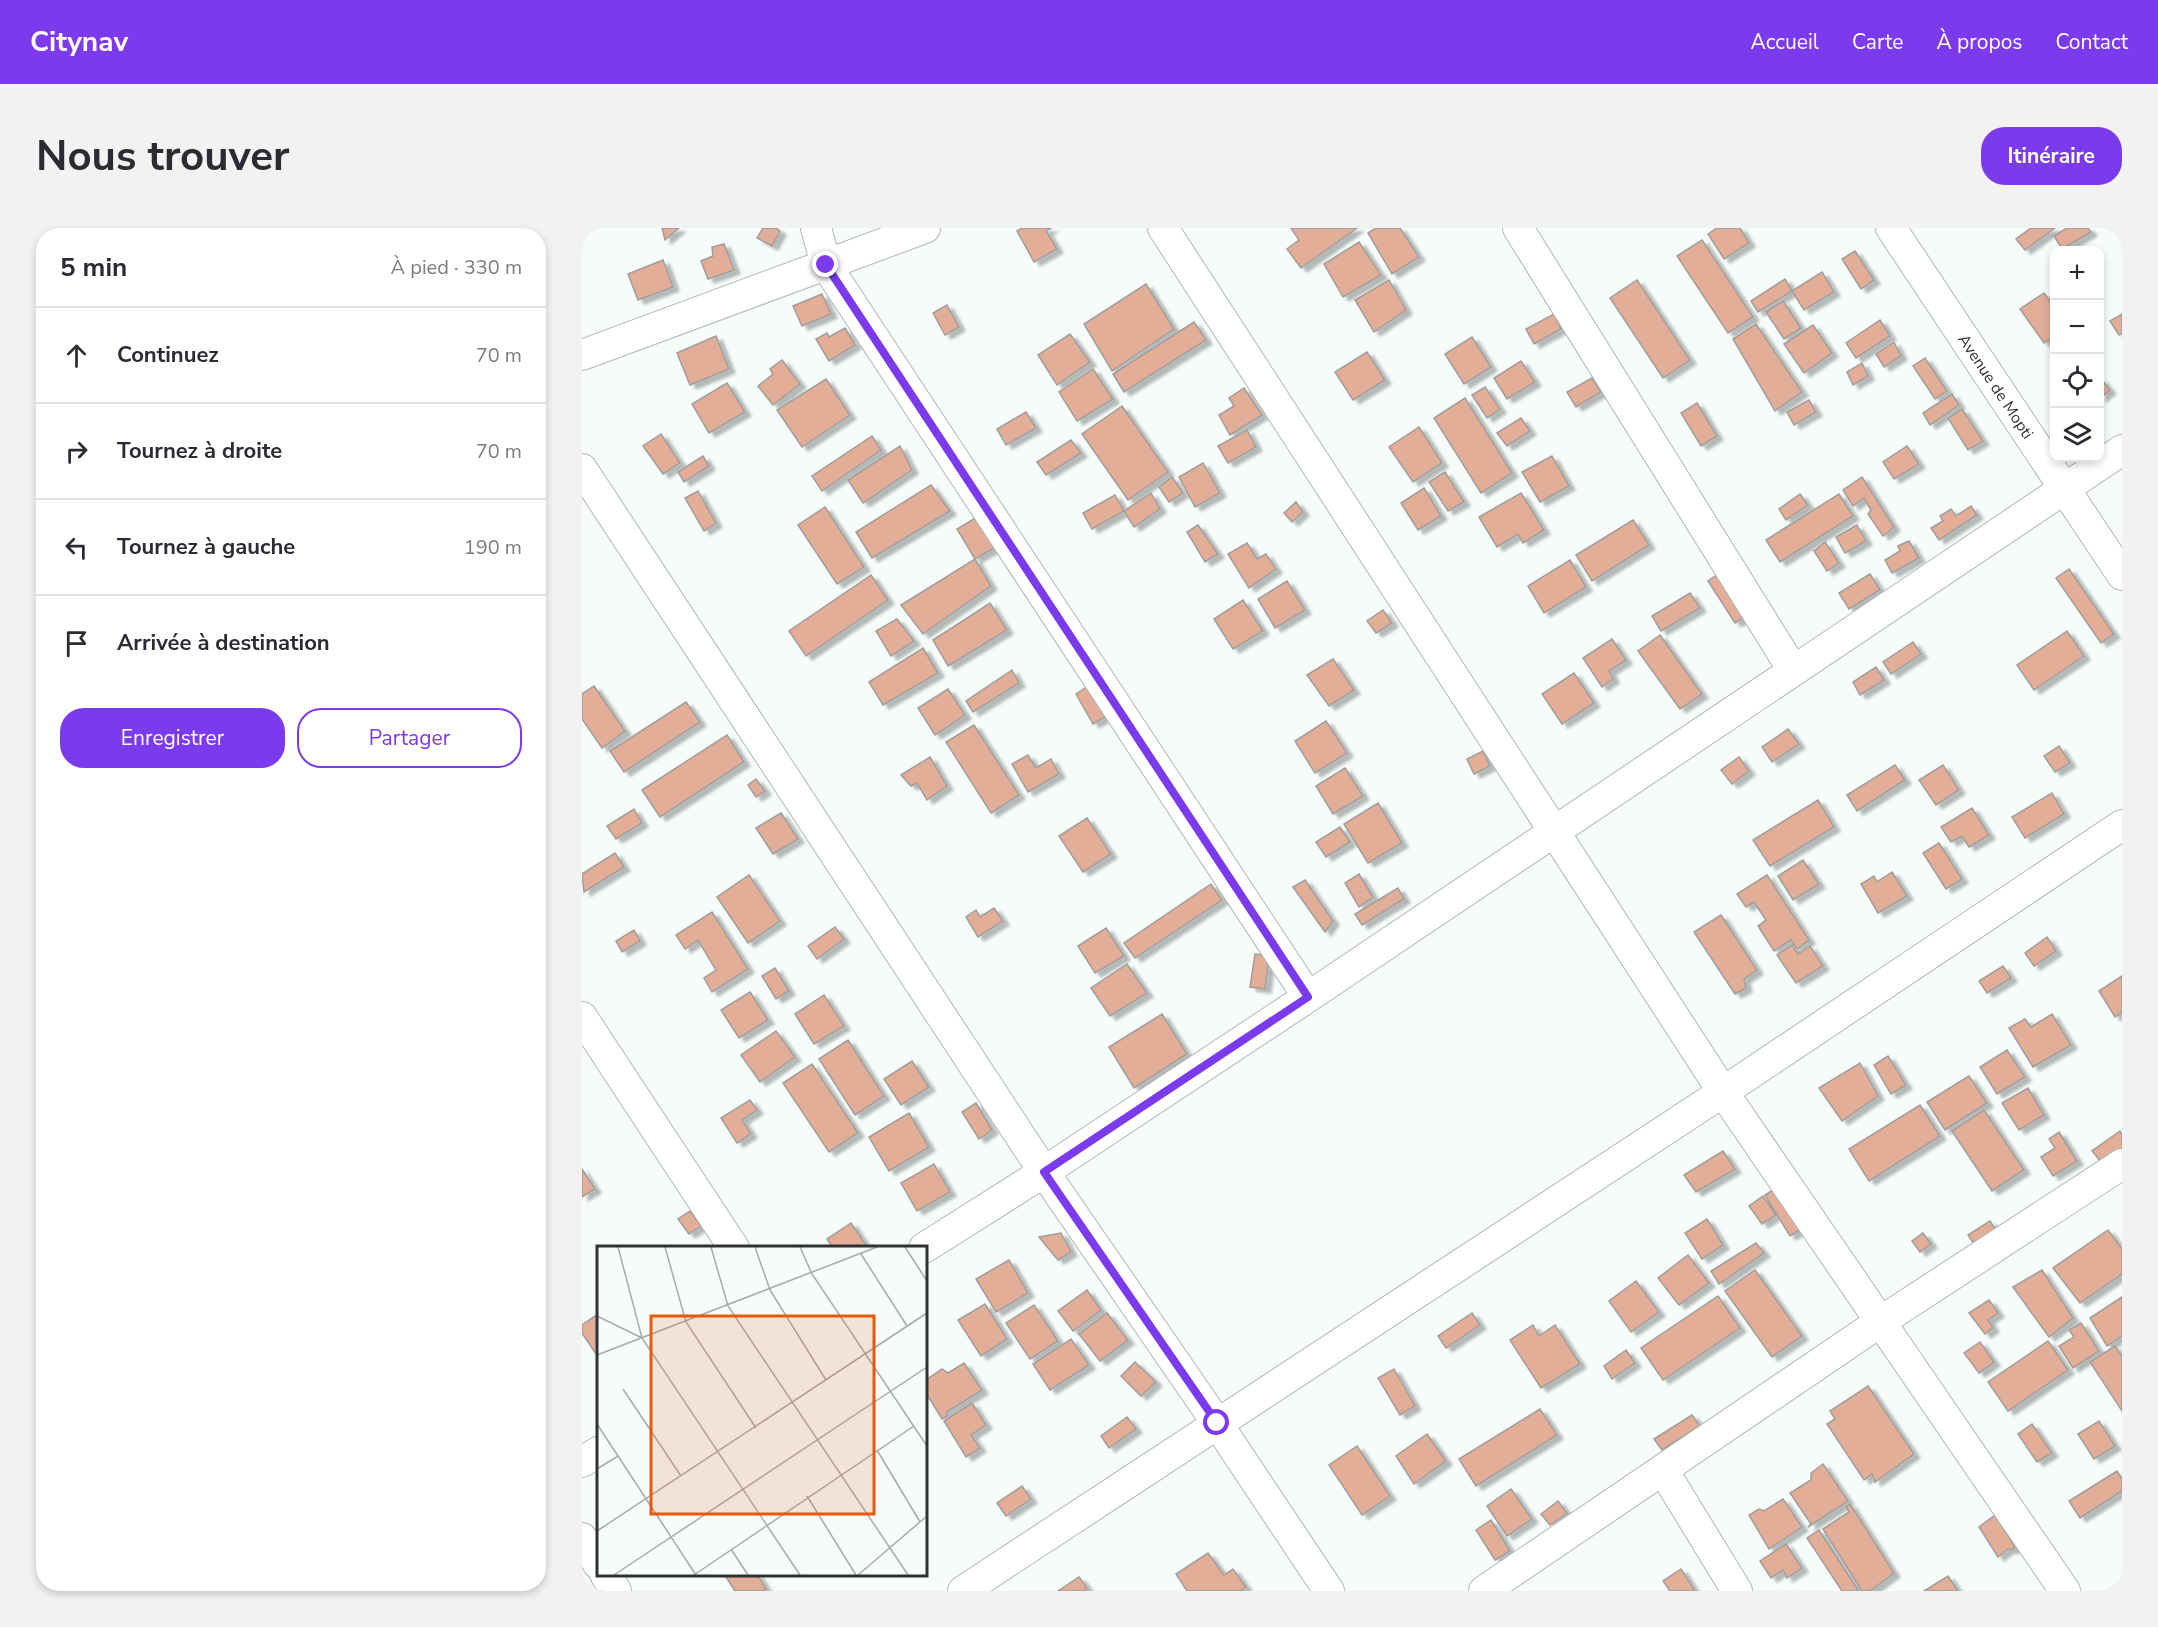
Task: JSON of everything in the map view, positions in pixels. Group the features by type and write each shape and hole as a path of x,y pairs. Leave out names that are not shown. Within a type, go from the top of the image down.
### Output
{"street":[{"path":"816,228 826,265 1308,997"},
{"path":"582,355 925,228"},
{"path":"1163,228 1723,1092 2065,1591"},
{"path":"1518,228 1793,670"},
{"name":"Avenue de Mopti","path":"1890,228 2122,575"},
{"path":"927,1246 1044,1172 1308,997 2122,450"},
{"path":"582,469 1044,1172 1217,1423 1329,1591"},
{"path":"963,1591 1723,1092 2122,825"},
{"path":"582,1017 733,1246"},
{"path":"1485,1591 1880,1322 2122,1164"},
{"path":"582,1462 597,1453"},
{"path":"1663,1470 1737,1591"},
{"path":"582,1538 597,1562"},
{"path":"606,1576 616,1591"}],"building":[{"path":"662,228 679,228 665,240"},
{"path":"763,228 776,228 780,231 772,246 757,238"},
{"path":"1022,228 1051,228 1046,231 1057,249 1034,262 1017,231"},
{"path":"1291,228 1357,228 1301,268 1287,249 1299,240"},
{"path":"1376,228 1400,228 1419,257 1392,274 1368,233"},
{"path":"1717,228 1740,228 1749,243 1724,259 1708,234"},
{"path":"2031,228 2055,228 2025,250 2016,239"},
{"path":"2067,228 2088,228 2091,232 2067,246 2060,246 2054,236"},
{"path":"1702,240 1753,317 1728,333 1677,256"},
{"path":"1359,242 1381,275 1343,297 1324,264"},
{"path":"724,244 734,270 708,279 701,261 713,256 712,247"},
{"path":"1855,251 1874,280 1861,289 1842,259"},
{"path":"663,260 673,287 638,300 628,274"},
{"path":"1822,272 1834,292 1804,310 1792,291"},
{"path":"1785,279 1792,291 1758,312 1751,301"},
{"path":"1389,280 1406,310 1374,332 1355,300"},
{"path":"1637,280 1690,360 1663,378 1610,298"},
{"path":"1146,284 1174,329 1112,371 1084,324"},
{"path":"2044,293 2050,301 2050,339 2044,343 2020,309"},
{"path":"822,294 831,314 802,326 793,306"},
{"path":"1783,301 1801,328 1784,339 1766,312"},
{"path":"947,305 959,327 945,335 933,313"},
{"path":"1554,314 1561,329 1534,344 1526,329"},
{"path":"2122,314 2122,333 2119,335 2110,321"},
{"path":"1880,320 1890,336 1856,358 1846,343"},
{"path":"1194,322 1206,340 1124,392 1113,374"},
{"path":"1756,324 1802,392 1775,411 1733,339"},
{"path":"1813,325 1832,353 1804,373 1784,344"},
{"path":"845,328 855,345 829,361 816,339 827,333 829,337"},
{"path":"1070,334 1090,362 1057,385 1038,355"},
{"path":"716,336 729,369 690,385 677,353"},
{"path":"1472,337 1491,367 1464,384 1445,354"},
{"path":"1894,342 1901,356 1884,367 1876,354"},
{"path":"1367,352 1385,380 1353,400 1335,372"},
{"path":"1925,358 1947,391 1935,399 1913,366"},
{"path":"782,360 800,384 773,405 758,386 773,374 770,369"},
{"path":"1521,361 1535,382 1507,399 1494,378"},
{"path":"1862,363 1868,376 1853,385 1847,372"},
{"path":"1093,369 1113,399 1077,421 1059,392"},
{"path":"1592,378 1601,392 1576,407 1567,392"},
{"path":"826,379 850,415 802,447 777,410"},
{"path":"727,383 745,412 709,433 692,404"},
{"path":"2104,383 2110,390 2104,395"},
{"path":"1485,387 1500,409 1487,418 1472,395"},
{"path":"1244,388 1262,415 1230,435 1219,415 1234,406 1229,398"},
{"path":"1952,394 1959,405 1930,425 1923,413"},
{"path":"1465,398 1512,473 1481,493 1434,418"},
{"path":"1809,400 1816,412 1794,425 1787,412"},
{"path":"1697,403 1717,436 1701,446 1681,413"},
{"path":"1122,406 1168,472 1128,500 1082,434"},
{"path":"1962,409 1983,441 1968,450 1948,418"},
{"path":"1026,412 1036,428 1006,445 997,429"},
{"path":"1521,418 1530,431 1507,446 1497,433"},
{"path":"1419,427 1442,463 1413,482 1389,447"},
{"path":"1247,430 1256,447 1228,463 1218,446"},
{"path":"661,434 680,463 663,474 643,446"},
{"path":"872,436 881,450 822,491 812,476"},
{"path":"1071,440 1081,453 1046,475 1037,462"},
{"path":"900,446 912,470 863,503 848,480"},
{"path":"1907,446 1919,464 1894,479 1883,462"},
{"path":"703,456 709,466 684,482 678,472"},
{"path":"1552,456 1569,486 1540,502 1522,472"},
{"path":"1203,463 1220,493 1195,507 1179,477"},
{"path":"1445,472 1464,502 1448,511 1429,482"},
{"path":"1172,477 1183,493 1169,502 1159,487"},
{"path":"1862,477 1894,527 1883,536 1868,514 1871,510 1864,498 1853,506 1843,490"},
{"path":"931,485 950,511 872,558 856,532"},
{"path":"1424,488 1441,516 1418,530 1401,503"},
{"path":"698,491 716,523 704,531 685,498"},
{"path":"1151,493 1160,509 1134,527 1124,511"},
{"path":"1521,493 1544,530 1523,543 1518,534 1497,547 1479,517"},
{"path":"1800,494 1808,505 1786,520 1779,509"},
{"path":"1839,494 1853,516 1780,562 1766,540"},
{"path":"1115,495 1124,511 1092,529 1083,513"},
{"path":"1296,502 1303,512 1292,522 1284,513"},
{"path":"1971,506 1977,515 1939,540 1931,528 1943,521 1940,516 1951,509 1956,516"},
{"path":"825,507 864,567 837,584 798,525"},
{"path":"977,517 994,548 975,559 957,529"},
{"path":"1633,520 1649,545 1592,581 1576,555"},
{"path":"1198,525 1218,554 1205,562 1187,532"},
{"path":"1857,525 1866,541 1845,553 1836,537"},
{"path":"1909,541 1919,558 1892,573 1885,560 1900,551 1898,546"},
{"path":"1825,542 1839,563 1827,571 1814,551"},
{"path":"1247,543 1257,559 1266,554 1276,569 1249,588 1228,554"},
{"path":"975,559 991,586 923,634 901,605"},
{"path":"1570,560 1586,587 1544,613 1528,586"},
{"path":"2069,569 2114,634 2101,643 2056,578"},
{"path":"1721,572 1749,614 1735,623 1708,581"},
{"path":"1870,574 1880,590 1849,609 1839,593"},
{"path":"871,575 888,600 806,656 789,631"},
{"path":"1287,581 1305,610 1275,628 1258,599"},
{"path":"1690,593 1700,608 1661,631 1652,616"},
{"path":"1243,600 1263,631 1233,649 1214,619"},
{"path":"990,603 1007,630 948,666 933,640"},
{"path":"1383,610 1392,623 1376,633 1367,621"},
{"path":"897,619 914,641 891,656 876,631"},
{"path":"2067,631 2084,656 2034,690 2017,665"},
{"path":"1660,635 1702,694 1680,709 1638,651"},
{"path":"1612,639 1626,660 1609,671 1613,679 1602,687 1583,658"},
{"path":"1913,642 1921,654 1891,674 1883,662"},
{"path":"923,648 938,673 883,705 869,682"},
{"path":"1333,659 1354,690 1329,706 1307,675"},
{"path":"1876,667 1884,680 1860,695 1853,682"},
{"path":"1012,670 1019,683 973,712 966,701"},
{"path":"1574,673 1594,703 1562,724 1542,694"},
{"path":"594,686 625,731 602,748 582,719 582,694"},
{"path":"1088,686 1105,717 1093,724 1076,694"},
{"path":"948,689 965,715 935,735 918,708"},
{"path":"686,702 700,722 624,772 610,751"},
{"path":"1326,721 1347,753 1315,773 1295,741"},
{"path":"974,725 1019,795 991,813 946,742"},
{"path":"1788,729 1799,744 1772,762 1762,747"},
{"path":"727,735 744,762 660,817 642,790"},
{"path":"2059,746 2070,763 2055,772 2044,756"},
{"path":"1483,751 1490,766 1474,774 1467,759"},
{"path":"1028,755 1036,768 1051,759 1059,774 1028,792 1012,764"},
{"path":"930,757 947,786 927,800 917,783 911,786 901,775"},
{"path":"1739,757 1749,771 1732,784 1721,770"},
{"path":"1895,765 1905,780 1857,811 1847,795"},
{"path":"1943,765 1959,790 1936,805 1919,780"},
{"path":"1345,768 1363,796 1333,814 1316,786"},
{"path":"756,779 765,791 756,797 748,785"},
{"path":"2052,793 2064,814 2025,838 2012,817"},
{"path":"1818,800 1834,827 1770,866 1753,840"},
{"path":"1378,803 1402,843 1368,863 1344,824"},
{"path":"1972,808 1989,835 1969,847 1962,836 1951,842 1941,827"},
{"path":"634,809 642,823 616,839 607,826"},
{"path":"781,813 798,839 773,854 756,828"},
{"path":"1087,818 1111,854 1083,872 1059,836"},
{"path":"1340,827 1350,842 1326,857 1316,842"},
{"path":"1939,843 1962,879 1946,889 1923,853"},
{"path":"615,853 624,867 584,892 582,874"},
{"path":"1803,860 1819,884 1793,900 1778,876"},
{"path":"1892,872 1907,896 1878,913 1861,884 1874,876 1877,882"},
{"path":"1359,874 1373,897 1359,907 1345,883"},
{"path":"749,875 780,921 748,943 717,897"},
{"path":"1767,875 1809,940 1797,949 1791,940 1774,951 1758,926 1766,920 1754,902 1746,907 1737,894"},
{"path":"1305,880 1333,921 1325,932 1293,887"},
{"path":"1211,884 1222,900 1135,958 1124,943"},
{"path":"1398,888 1404,899 1362,925 1355,914"},
{"path":"994,908 1003,921 978,937 966,917 976,910 980,917"},
{"path":"712,912 748,969 712,992 704,978 716,970 698,940 685,949 676,935"},
{"path":"1721,915 1757,970 1744,979 1746,988 1735,994 1694,932"},
{"path":"835,927 844,939 817,959 808,946"},
{"path":"1106,928 1124,956 1095,973 1078,946"},
{"path":"634,930 640,941 622,952 616,941"},
{"path":"2047,937 2056,951 2034,966 2025,953"},
{"path":"1792,945 1798,954 1810,946 1823,966 1796,983 1777,955"},
{"path":"1255,954 1269,956 1265,989 1250,987"},
{"path":"1127,964 1147,993 1110,1016 1091,988"},
{"path":"2003,966 2011,978 1987,993 1979,981"},
{"path":"775,968 789,991 776,999 762,976"},
{"path":"2122,976 2122,1012 2115,1017 2099,991"},
{"path":"750,992 768,1020 739,1038 721,1010"},
{"path":"824,995 844,1026 814,1044 795,1014"},
{"path":"1162,1014 1187,1054 1134,1088 1109,1047"},
{"path":"2052,1014 2071,1045 2033,1067 2009,1028 2025,1019 2031,1027"},
{"path":"776,1031 795,1057 760,1082 741,1055"},
{"path":"848,1040 884,1096 855,1115 819,1059"},
{"path":"2007,1050 2025,1077 1997,1094 1980,1067"},
{"path":"1888,1056 1906,1085 1891,1094 1874,1065"},
{"path":"912,1061 929,1087 901,1105 884,1079"},
{"path":"1860,1063 1878,1096 1842,1121 1819,1088"},
{"path":"812,1064 858,1133 829,1152 783,1083"},
{"path":"1969,1076 1987,1103 1945,1130 1927,1102"},
{"path":"2028,1088 2044,1115 2019,1130 2002,1103"},
{"path":"750,1100 757,1110 742,1120 751,1134 737,1143 721,1118"},
{"path":"976,1103 992,1130 979,1139 962,1112"},
{"path":"1920,1105 1940,1136 1869,1181 1849,1149"},
{"path":"1984,1110 2024,1170 1992,1191 1952,1131"},
{"path":"909,1113 929,1147 889,1171 869,1137"},
{"path":"2120,1131 2122,1150 2103,1164 2092,1151"},
{"path":"2059,1132 2077,1161 2053,1176 2041,1157 2055,1148 2049,1139"},
{"path":"1723,1151 1735,1169 1696,1192 1684,1175"},
{"path":"934,1164 950,1192 917,1211 901,1183"},
{"path":"582,1169 595,1189 582,1197"},
{"path":"1778,1187 1803,1228 1790,1236 1765,1195"},
{"path":"1763,1196 1776,1215 1762,1224 1749,1206"},
{"path":"690,1211 701,1226 689,1234 678,1219"},
{"path":"1707,1219 1723,1245 1702,1259 1685,1233"},
{"path":"1990,1221 1996,1230 1974,1244 1968,1235"},
{"path":"851,1223 867,1246 832,1246 827,1239"},
{"path":"2108,1230 2122,1249 2122,1274 2080,1303 2053,1268"},
{"path":"1061,1233 1071,1252 1058,1260 1039,1237"},
{"path":"1923,1233 1931,1244 1920,1252 1912,1241"},
{"path":"1756,1243 1764,1253 1719,1284 1711,1271"},
{"path":"1688,1255 1709,1283 1679,1305 1658,1278"},
{"path":"1009,1260 1028,1293 996,1312 976,1279"},
{"path":"1755,1270 1802,1336 1772,1357 1725,1291"},
{"path":"2042,1270 2073,1318 2049,1337 2013,1287"},
{"path":"1636,1281 1659,1312 1631,1332 1609,1301"},
{"path":"1087,1290 1101,1310 1073,1331 1058,1311"},
{"path":"1718,1296 1740,1328 1663,1380 1641,1348"},
{"path":"2122,1297 2122,1336 2107,1346 2090,1318"},
{"path":"1989,1300 1998,1313 1988,1320 1993,1328 1985,1334 1969,1313"},
{"path":"985,1304 1007,1339 981,1356 958,1320"},
{"path":"1034,1305 1058,1341 1030,1359 1006,1323"},
{"path":"1107,1313 1128,1340 1100,1361 1079,1334"},
{"path":"1472,1313 1480,1325 1446,1348 1438,1336"},
{"path":"597,1315 597,1356 582,1333 582,1325"},
{"path":"2081,1323 2099,1351 2073,1368 2059,1346 2074,1337 2069,1330"},
{"path":"1533,1325 1539,1336 1555,1325 1580,1364 1541,1388 1510,1340"},
{"path":"1071,1339 1089,1365 1050,1390 1033,1364"},
{"path":"2048,1341 2068,1370 2008,1411 1988,1382"},
{"path":"1980,1342 1994,1362 1979,1373 1964,1353"},
{"path":"2115,1346 2122,1356 2122,1411 2090,1362"},
{"path":"1626,1350 1635,1363 1612,1379 1604,1366"},
{"path":"1135,1362 1156,1382 1141,1396 1121,1376"},
{"path":"964,1363 982,1390 947,1412 947,1416 942,1419 927,1395 927,1379 942,1369 948,1373"},
{"path":"1394,1369 1415,1406 1400,1415 1378,1378"},
{"path":"1868,1386 1914,1454 1875,1482 1872,1474 1864,1480 1827,1424 1835,1419 1830,1411"},
{"path":"972,1403 986,1425 971,1435 980,1448 966,1457 944,1421"},
{"path":"1540,1409 1557,1435 1476,1486 1459,1459"},
{"path":"1692,1415 1700,1426 1662,1450 1654,1439"},
{"path":"1127,1417 1136,1429 1109,1448 1101,1436"},
{"path":"2099,1421 2115,1446 2094,1459 2078,1434"},
{"path":"2032,1424 2052,1453 2037,1462 2018,1434"},
{"path":"1427,1434 1446,1461 1414,1484 1396,1456"},
{"path":"1357,1446 1390,1496 1362,1515 1329,1465"},
{"path":"1823,1464 1848,1501 1808,1527 1811,1524 1790,1493 1811,1480 1811,1473"},
{"path":"2117,1471 2122,1479 2122,1491 2080,1518 2069,1501"},
{"path":"1022,1486 1031,1499 1006,1516 997,1503"},
{"path":"1511,1489 1532,1519 1507,1536 1487,1506"},
{"path":"1783,1499 1802,1527 1769,1549 1749,1515 1759,1509 1764,1511"},
{"path":"1558,1501 1567,1513 1550,1525 1541,1514"},
{"path":"1850,1504 1894,1573 1870,1591 1862,1591 1823,1529 1849,1512 1846,1507"},
{"path":"1995,1515 2015,1547 2008,1549 1998,1557 1979,1527"},
{"path":"1491,1520 1510,1551 1495,1560 1476,1530"},
{"path":"1819,1530 1858,1591 1842,1591 1807,1538"},
{"path":"1786,1544 1802,1568 1787,1578 1783,1570 1771,1578 1760,1561"},
{"path":"1208,1553 1224,1575 1233,1569 1246,1587 1240,1591 1187,1591 1176,1574"},
{"path":"1681,1569 1695,1591 1670,1591 1663,1581"},
{"path":"725,1576 758,1576 766,1589 762,1591 735,1591"},
{"path":"1948,1576 1958,1591 1924,1591"},
{"path":"1079,1577 1087,1588 1084,1591 1058,1591"}],"route":[{"path":"826,265 1308,997 1044,1172 1217,1423"}]}
